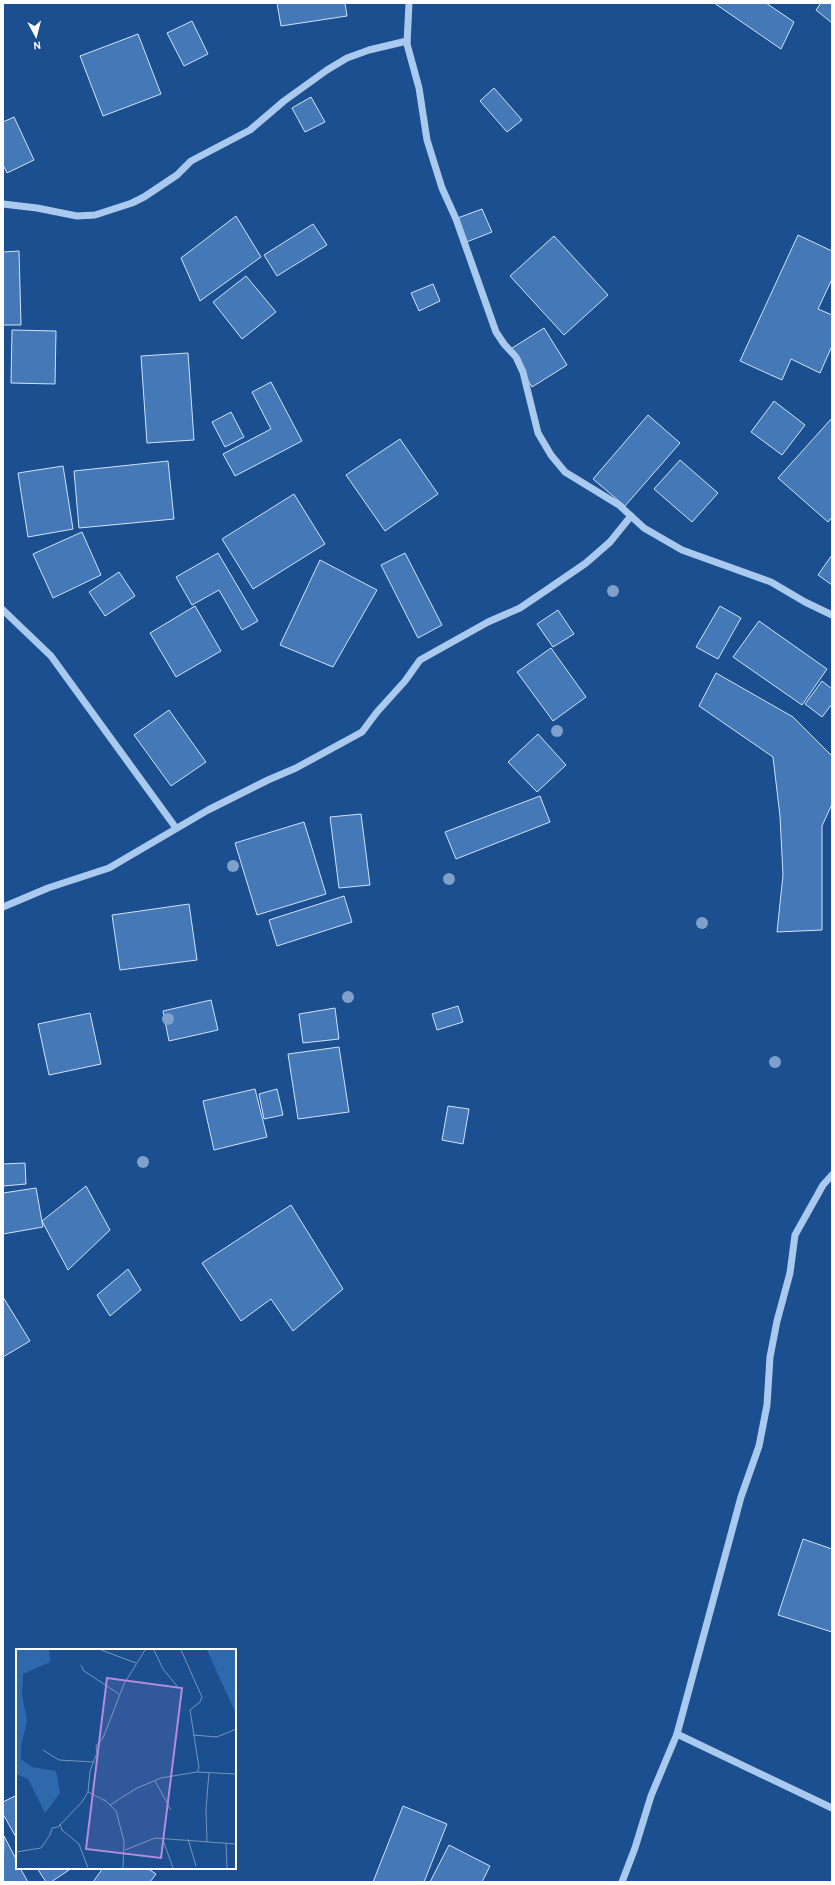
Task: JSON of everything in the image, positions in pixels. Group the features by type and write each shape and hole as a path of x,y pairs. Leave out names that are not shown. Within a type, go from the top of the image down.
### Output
{"street":[{"path":"409,3 407,41 419,88 427,140 442,188 456,219 496,332 516,357 523,372 538,433 551,455 565,472 619,506 644,528 682,550 771,582 805,602 832,615"},
{"path":"4,202 77,216 96,215 132,203 144,197 177,175 190,161 250,130 284,101 327,70 347,58 407,41"},
{"path":"3,908 48,888 109,868 176,828 268,780 296,768 362,732 377,712 405,681 420,660 488,622 520,608 551,587 586,563 610,542 631,516"},
{"path":"3,610 51,656 176,828"},
{"path":"622,1882 635,1848 651,1796 677,1734 741,1496 760,1446 768,1405 770,1357 774,1335 790,1273 795,1235 823,1185 832,1175"},
{"path":"677,1734 832,1808"}],"building":[{"path":"277,3 345,3 347,16 281,26"},
{"path":"714,3 766,3 794,22 781,49"},
{"path":"821,3 832,3 832,23 816,10"},
{"path":"192,21 208,54 184,66 167,33"},
{"path":"138,34 161,94 103,116 80,56"},
{"path":"494,88 522,120 507,132 480,101"},
{"path":"311,97 325,122 305,132 292,108"},
{"path":"14,117 34,160 7,173 3,165 3,122"},
{"path":"482,209 492,232 464,243 455,219"},
{"path":"236,216 261,257 200,301 181,258"},
{"path":"313,224 327,245 277,276 264,255"},
{"path":"798,235 832,251 832,279 818,309 832,315 832,346 820,373 791,359 782,380 740,361"},
{"path":"554,236 608,295 564,335 510,276"},
{"path":"19,251 21,325 3,325 3,252"},
{"path":"246,276 276,312 242,339 213,302"},
{"path":"433,284 440,301 419,311 411,293"},
{"path":"544,328 567,365 532,387 509,350"},
{"path":"12,330 56,331 55,384 11,383"},
{"path":"188,353 194,440 147,443 141,356"},
{"path":"271,382 302,441 235,476 223,454 271,429 252,392"},
{"path":"774,401 805,425 782,455 751,432"},
{"path":"231,412 244,437 225,447 212,422"},
{"path":"648,415 680,443 625,506 593,479"},
{"path":"832,418 832,517 828,522 778,478"},
{"path":"400,439 438,494 385,531 346,475"},
{"path":"680,460 718,493 692,522 654,489"},
{"path":"168,461 174,519 79,528 74,471"},
{"path":"63,466 73,529 28,537 18,473"},
{"path":"294,494 325,544 253,589 222,539"},
{"path":"82,532 101,575 53,598 33,554"},
{"path":"218,553 258,621 242,630 219,590 192,605 176,577"},
{"path":"405,553 442,625 418,638 381,565"},
{"path":"832,555 832,585 818,575"},
{"path":"320,560 377,590 333,667 280,645"},
{"path":"119,572 135,596 105,616 89,592"},
{"path":"195,606 221,651 176,677 150,633"},
{"path":"720,606 741,618 718,659 696,647"},
{"path":"558,610 574,634 553,647 537,624"},
{"path":"759,621 827,669 802,705 733,657"},
{"path":"551,648 586,697 553,721 517,672"},
{"path":"716,673 793,717 832,756 832,804 822,826 822,930 777,932 783,875 780,816 773,757 699,706"},
{"path":"822,681 832,689 832,704 822,717 805,704"},
{"path":"169,710 206,762 171,786 134,735"},
{"path":"538,734 566,765 537,792 508,762"},
{"path":"540,796 550,822 456,859 445,832"},
{"path":"361,814 370,885 339,888 330,817"},
{"path":"304,822 326,894 257,915 235,843"},
{"path":"344,896 352,922 277,946 269,920"},
{"path":"189,904 197,960 120,970 112,915"},
{"path":"211,1000 218,1030 169,1041 163,1011"},
{"path":"458,1006 463,1022 437,1030 432,1014"},
{"path":"335,1008 339,1039 303,1043 299,1014"},
{"path":"90,1013 101,1064 49,1075 38,1024"},
{"path":"339,1047 349,1112 298,1119 288,1054"},
{"path":"255,1089 267,1137 214,1150 203,1101"},
{"path":"277,1089 283,1115 264,1119 259,1094"},
{"path":"448,1106 469,1109 463,1144 442,1140"},
{"path":"25,1163 26,1184 3,1186 3,1164"},
{"path":"86,1186 110,1230 68,1270 42,1221"},
{"path":"36,1188 43,1227 3,1234 3,1193"},
{"path":"291,1205 343,1289 293,1331 271,1299 241,1321 202,1263"},
{"path":"128,1269 141,1290 110,1316 97,1295"},
{"path":"3,1297 30,1341 3,1357"},
{"path":"803,1539 832,1549 832,1632 778,1615"},
{"path":"16,1796 16,1837 3,1814 3,1802"},
{"path":"403,1806 447,1824 424,1882 373,1882"},
{"path":"4,1836 16,1859 16,1869 21,1869 28,1882 3,1882"},
{"path":"449,1845 490,1866 482,1882 430,1882"},
{"path":"38,1869 70,1869 51,1882 46,1882"},
{"path":"102,1869 148,1869 156,1874 150,1882 93,1882"}]}
